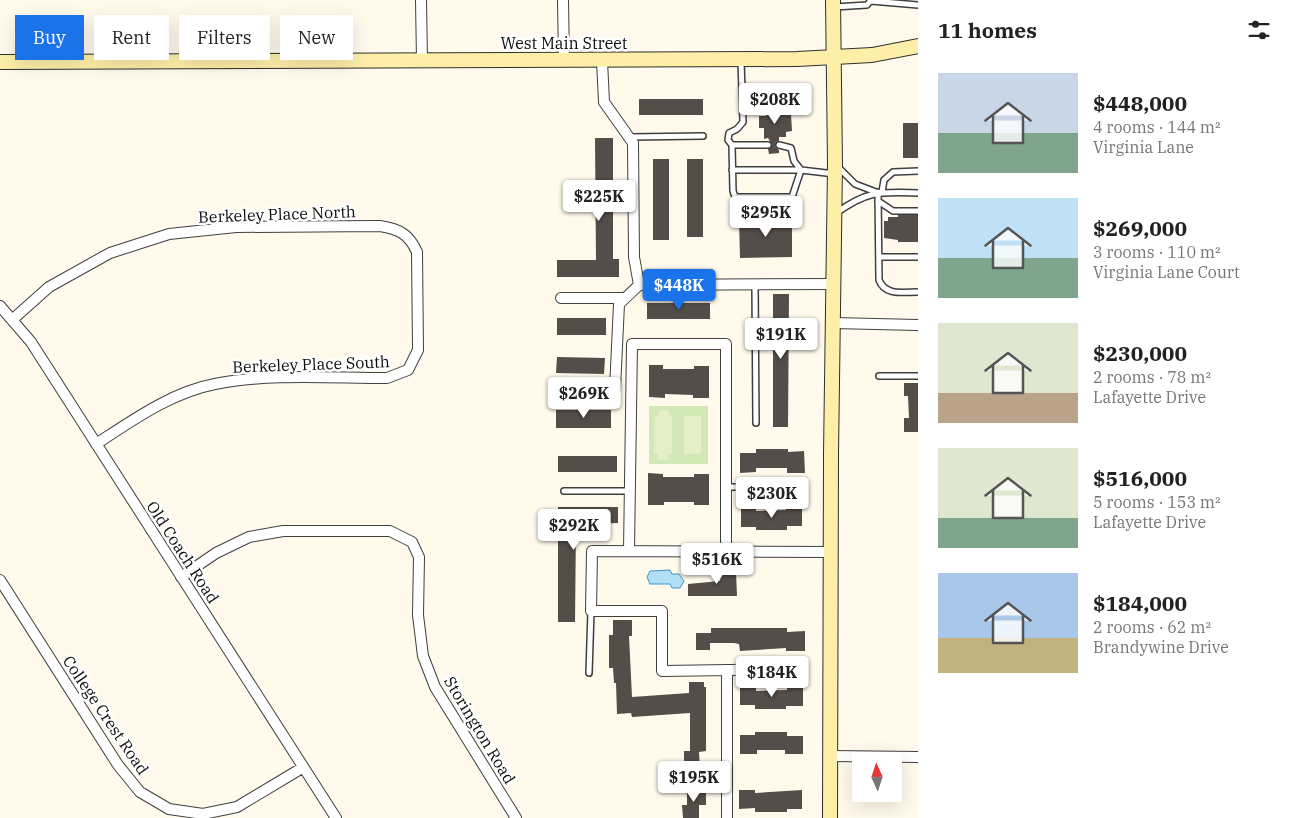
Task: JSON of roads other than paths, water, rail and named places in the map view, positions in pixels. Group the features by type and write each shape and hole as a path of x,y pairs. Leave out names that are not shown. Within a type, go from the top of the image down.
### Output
{"main road":[{"path":"830,818 835,214 833,4"},
{"name":"West Main Street","path":"0,62 422,62 833,58 872,55 918,46"}],"street":[{"path":"421,0 422,62"},
{"path":"563,0 564,61"},
{"path":"602,61 604,102 631,137 633,143 634,257 639,285"},
{"name":"Berkeley Place North","path":"12,320 49,287 110,253 169,234 236,228 380,226 397,229 412,241 417,252 418,301"},
{"path":"565,396 603,396 610,394 615,389 619,304 639,285 834,284"},
{"path":"561,298 624,298"},
{"name":"Berkeley Place South","path":"96,444 169,400 214,384 254,379 398,376 408,370 418,350 418,301"},
{"name":"Old Coach Road","path":"0,306 31,342 302,768 336,818"},
{"path":"833,323 918,325"},
{"path":"629,551 632,344 726,344 726,552"},
{"name":"Storington Road","path":"181,577 216,553 249,537 283,531 390,530 412,542 418,557 418,615 423,656 435,687 516,818"},
{"path":"799,669 662,671 662,611 591,611 592,550 832,552"},
{"name":"College Crest Road","path":"0,580 118,765 140,792 169,809 203,814 238,807 302,768"},
{"path":"727,670 727,818"},
{"path":"830,756 918,757"}],"lane":[{"path":"833,4 867,5 871,0 918,5"},
{"path":"741,59 743,122 737,129 729,133 728,140 732,145 735,197 792,197 801,170"},
{"path":"631,137 703,136"},
{"path":"732,145 768,145"},
{"path":"779,145 792,148 794,161 801,170"},
{"path":"732,170 835,170 855,184 879,192 918,193"},
{"path":"918,171 893,172 884,180 879,192 878,201 879,280 882,287 888,291 918,292"},
{"path":"835,214 858,198 879,192"},
{"path":"878,201 893,211 918,212"},
{"path":"879,257 918,257"},
{"path":"755,285 756,423"},
{"path":"879,376 918,376"},
{"path":"726,487 799,488"},
{"path":"564,491 630,491"},
{"path":"589,673 591,611"}],"water":[{"path":"670,570 672,574 679,574 684,581 680,588 672,588 670,584 650,584 647,577 650,571"}]}
